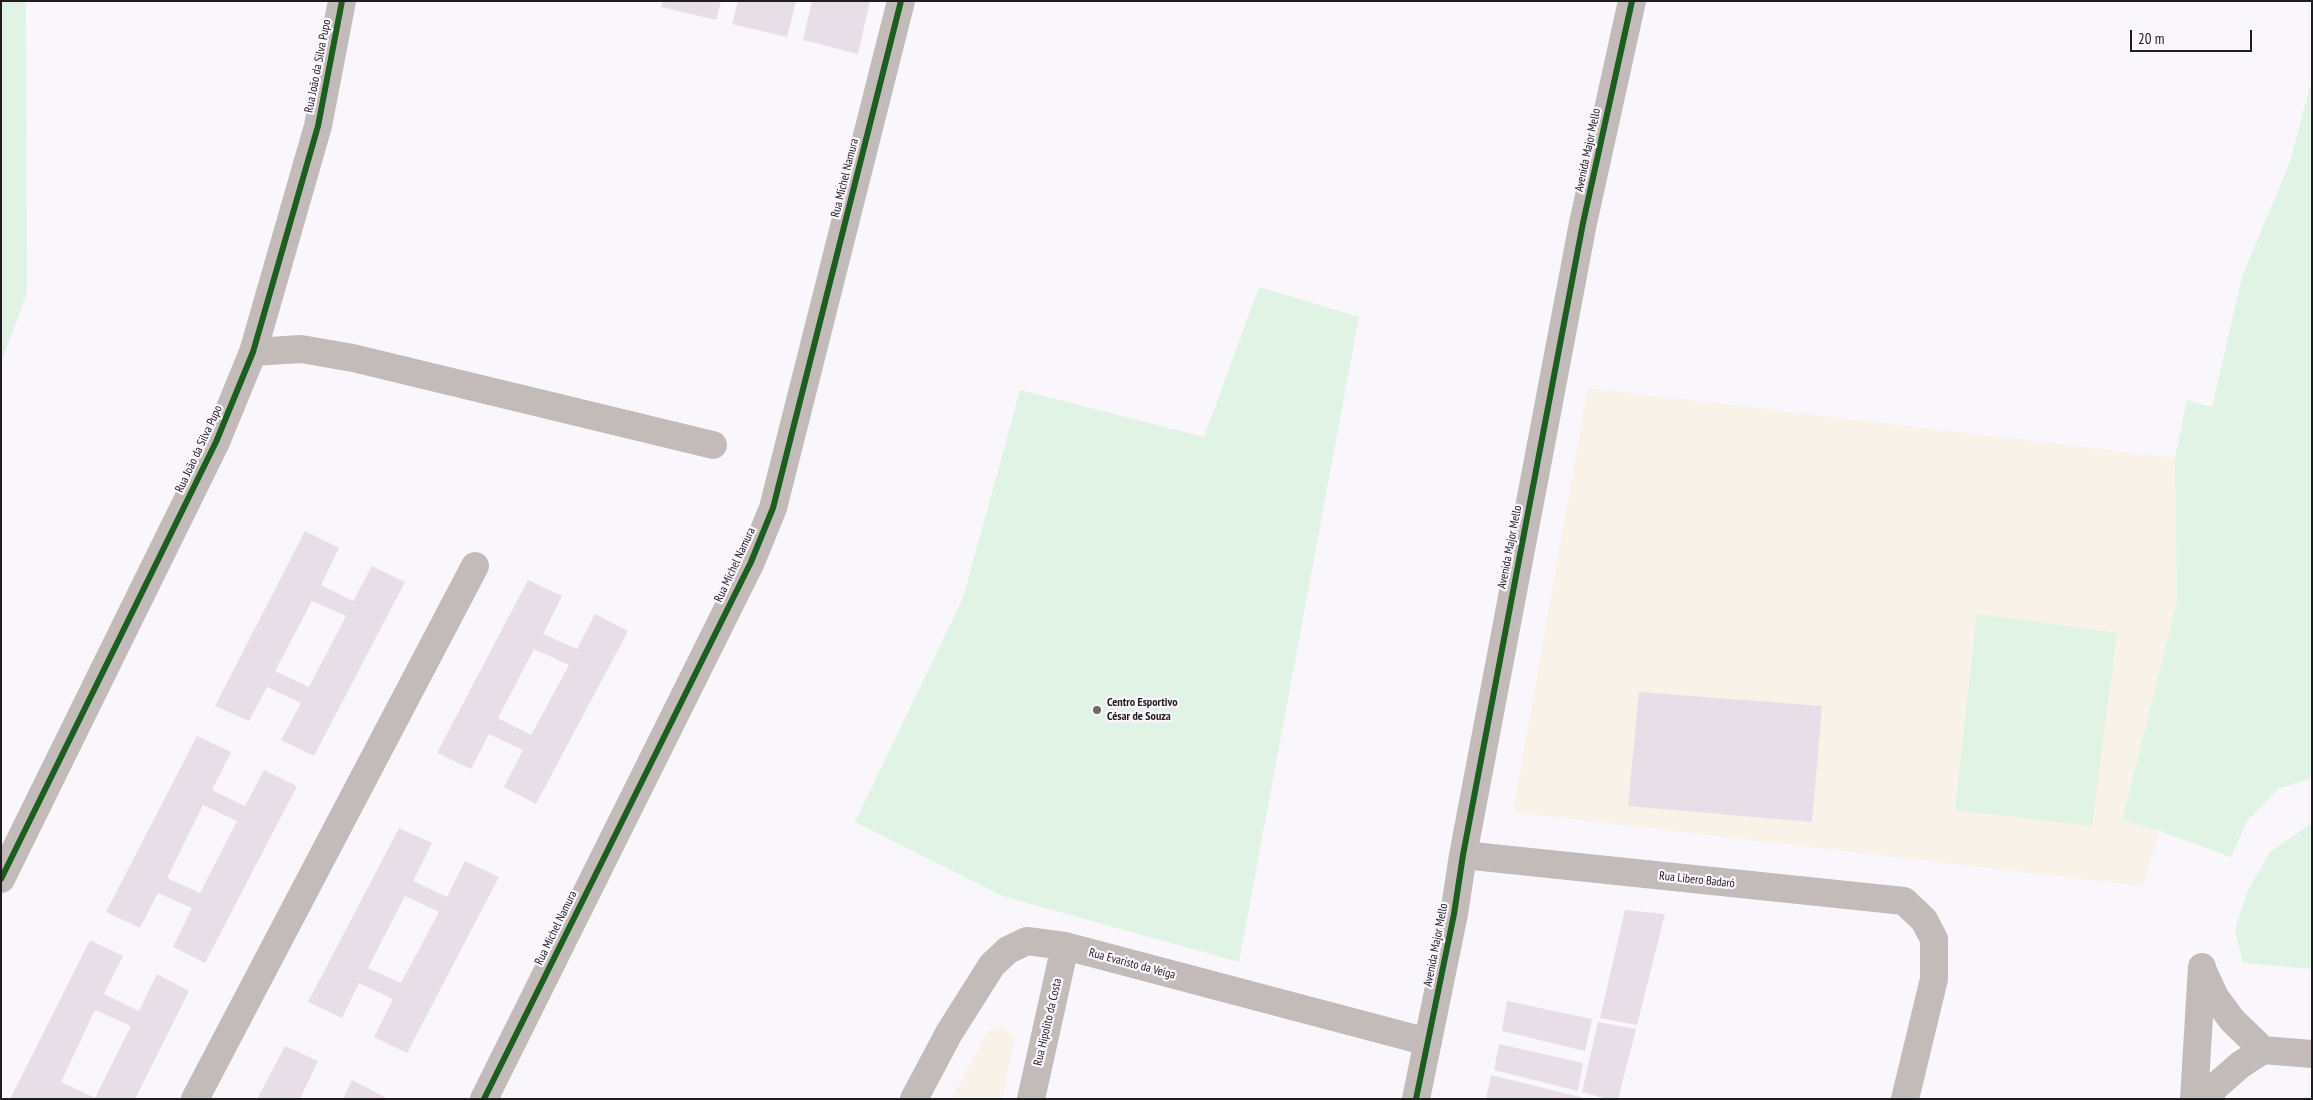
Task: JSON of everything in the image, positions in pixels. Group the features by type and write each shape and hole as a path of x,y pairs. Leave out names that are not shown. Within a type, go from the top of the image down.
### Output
{"street":[{"name":"Rua João da Silva Pupo","path":"1,879 216,442 253,352 318,126 342,1"},
{"name":"Rua Michel Namura","path":"484,1099 751,562 773,508 901,1"},
{"name":"Avenida Major Mello","path":"1416,1099 1454,914 1463,855 1583,223 1632,1"},
{"path":"253,352 301,349 353,358 713,445"},
{"path":"195,1099 475,566"},
{"name":"Rua Libero Badaró","path":"1463,855 1904,902 1924,920 1934,939 1934,979 1904,1099"},
{"name":"Rua Evaristo da Veiga","path":"914,1099 978,987 1008,950 1027,941 1065,946 1428,1042"},
{"name":"Rua Hipolito da Costa","path":"1031,1099 1065,946"},
{"path":"2194,1099 2202,967 2215,997 2232,1020 2263,1050"},
{"path":"2206,1099 2215,1087 2240,1065 2263,1050 2312,1054"}],"shaded area":[{"path":"1588,388 2175,458 2177,602 2122,820 2160,831 2142,886 1513,812"},
{"path":"999,1027 1015,1036 1002,1099 951,1099 987,1032"}],"green space":[{"path":"1,1 26,1 27,293 1,363"},
{"path":"2312,78 2312,778 2278,789 2247,821 2231,857 2160,831 2122,820 2177,602 2175,458 2187,400 2212,407 2242,277 2290,162"},
{"name":"Centro Esportivo César de Souza","path":"1259,287 1359,317 1239,962 1002,896 855,822 963,598 1020,390 1204,437"},
{"path":"1977,614 2117,633 2092,826 1955,810"},
{"path":"2312,823 2312,969 2243,963 2235,930 2248,890 2270,852"}],"building":[{"path":"663,1 721,1 716,20 661,7"},
{"path":"738,1 796,1 787,37 732,24"},
{"path":"812,1 870,1 858,54 803,40"},
{"path":"305,531 339,548 321,585 353,601 372,566 405,582 314,756 281,740 301,703 267,687 249,721 215,706","holes":["312,601 346,616 309,687 275,671"]},
{"path":"528,580 562,596 543,634 577,649 595,614 628,631 536,804 504,787 523,750 489,734 471,769 437,753","holes":["534,649 569,665 531,735 498,718"]},
{"path":"1639,692 1822,706 1812,822 1628,806"},
{"path":"197,736 231,752 212,790 245,806 264,770 297,786 205,963 173,947 192,908 158,893 140,928 106,912","holes":["203,805 237,821 200,893 167,878"]},
{"path":"399,828 432,843 413,881 447,897 465,861 499,877 407,1053 374,1037 393,999 359,983 342,1018 308,1002","holes":["405,896 439,912 401,983 368,968"]},
{"path":"1625,910 1665,914 1637,1025 1600,1018"},
{"path":"90,940 123,956 104,994 139,1011 157,974 189,991 135,1099 10,1099","holes":["95,1010 131,1026 95,1098 61,1082"]},
{"path":"1507,1001 1592,1019 1585,1051 1502,1031"},
{"path":"1598,1022 1636,1029 1618,1099 1607,1099 1582,1092"},
{"path":"1499,1044 1583,1063 1578,1091 1494,1070"},
{"path":"285,1046 318,1061 300,1099 257,1099"},
{"path":"1491,1075 1584,1098 1584,1099 1486,1099"},
{"path":"352,1080 385,1097 384,1099 343,1099"}],"cycle path":[{"path":"1,879 216,442 253,352 318,126 342,1"},
{"path":"484,1099 751,562 773,508 901,1"},
{"path":"1416,1099 1454,914 1463,855 1583,223 1632,1"}],"place":[{"name":"Centro Esportivo César de Souza","path":"1097,710"}]}
